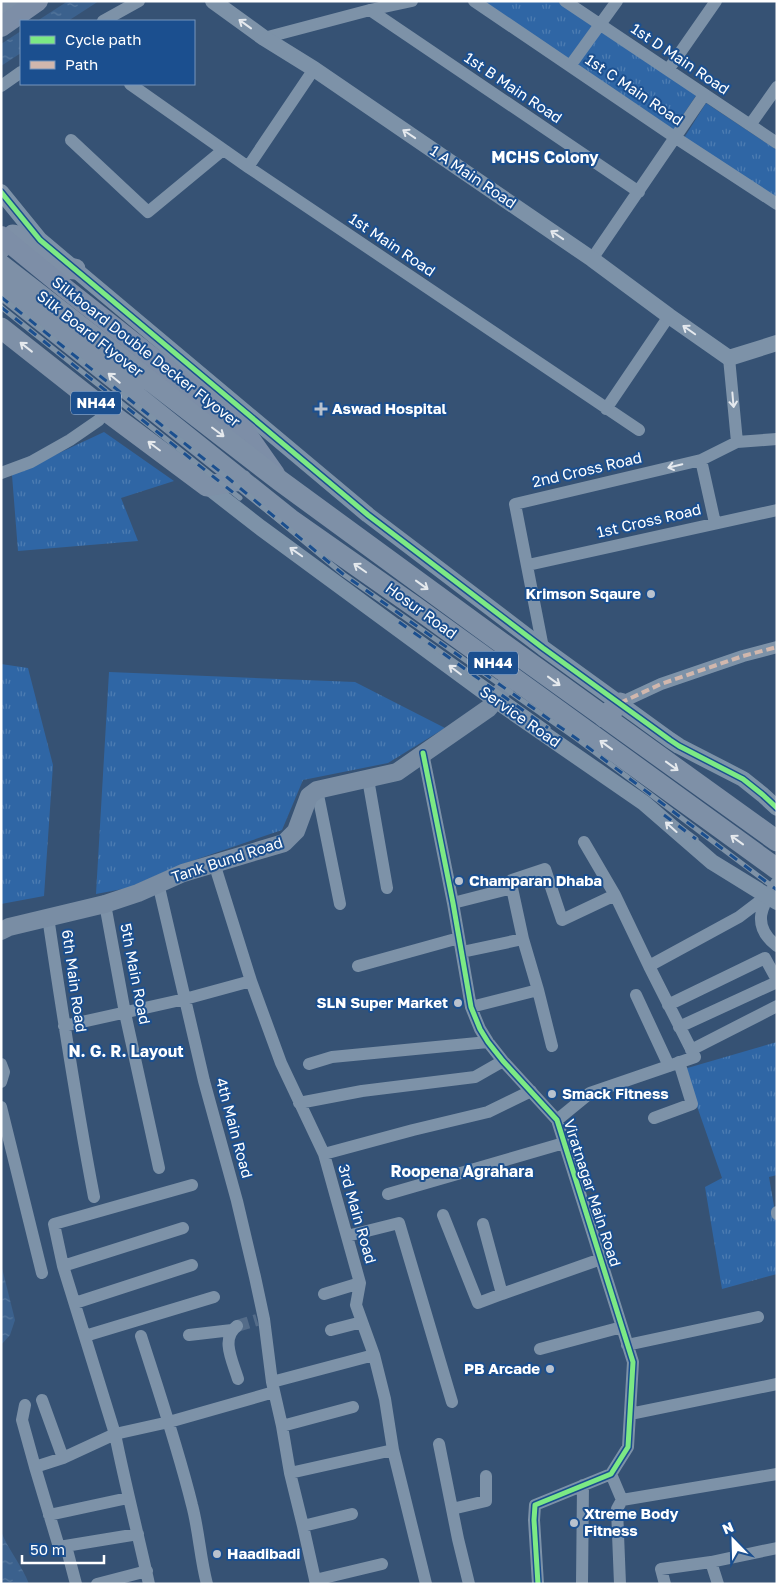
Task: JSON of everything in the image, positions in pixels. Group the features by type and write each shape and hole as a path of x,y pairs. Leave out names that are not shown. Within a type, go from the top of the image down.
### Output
{"highway":[{"path":"1,8 12,1"},
{"path":"2,248 13,235 18,236 48,262 57,267 75,269"},
{"name":"Silk Board Flyover","path":"2,248 172,411"},
{"name":"Silk Board Flyover","path":"1,288 172,411"},
{"name":"NH44","path":"1,328 105,410 200,480"},
{"name":"Hosur Road","path":"172,411 211,455 290,519 777,869"},
{"name":"Hosur Road","path":"172,411 279,480 612,710 777,841"},
{"path":"200,480 242,480"}],"main road":[{"path":"1,27 39,1"},
{"name":"Silkboard Double Decker Flyover","path":"2,248 67,290 244,430 279,480"},
{"path":"317,790 397,772 489,708 512,677"},
{"name":"Tank Bund Road","path":"1,931 9,927 105,904 183,873 284,843 296,831 309,796 317,790"}],"street":[{"path":"1,24 39,1"},
{"path":"105,20 139,1"},
{"name":"1 A Main Road","path":"213,1 264,38 314,69 592,259 729,358"},
{"path":"264,38 412,1"},
{"name":"1st C Main Road","path":"474,1 777,204"},
{"name":"1st D Main Road","path":"565,1 777,144"},
{"path":"570,66 617,1"},
{"path":"668,70 716,1"},
{"name":"1st B Main Road","path":"370,10 638,192"},
{"path":"248,167 314,69"},
{"path":"1,86 20,73"},
{"name":"1st Main Road","path":"131,85 248,167 638,430"},
{"path":"750,125 777,87"},
{"path":"592,259 704,95"},
{"path":"71,140 148,212 224,150"},
{"path":"1,192 40,240 368,515 543,648 612,710 743,780 777,808"},
{"path":"606,408 669,316"},
{"path":"737,442 729,358 777,343"},
{"path":"1,473 31,462 70,440 99,420 105,410"},
{"name":"2nd Cross Road","path":"543,648 515,504 701,460 737,442 777,440"},
{"path":"701,460 715,523"},
{"name":"Service Road","path":"200,480 261,528 495,700 644,803 712,862 725,871 774,893"},
{"name":"1st Cross Road","path":"528,565 777,510"},
{"path":"612,710 661,684 743,656 777,647"},
{"name":"Viratnagar Main Road","path":"423,753 453,903 471,1007 480,1029 488,1042 557,1120 633,1362 628,1447 611,1474"},
{"path":"368,779 387,888"},
{"path":"317,790 340,904"},
{"path":"557,1120 590,1093 695,1057 614,895 584,842"},
{"name":"3rd Main Road","path":"214,863 251,980 281,1063 324,1154 360,1283 356,1305 374,1355 385,1399 393,1450 426,1584"},
{"path":"552,1046 523,940 512,880 545,869 562,920 614,895"},
{"name":"4th Main Road","path":"158,884 204,1081 237,1201 290,1473 315,1582"},
{"path":"453,903 512,888"},
{"path":"774,893 761,912 760,925 777,946"},
{"path":"649,966 739,917 774,893"},
{"name":"5th Main Road","path":"105,904 125,1013 159,1168"},
{"name":"6th Main Road","path":"48,917 64,1026 94,1197"},
{"path":"358,966 459,938"},
{"path":"462,952 523,940"},
{"path":"668,1005 765,958 777,981 680,1027"},
{"path":"64,1026 185,1000 251,980"},
{"path":"471,1007 538,990"},
{"path":"636,995 674,1064 692,1104 654,1118"},
{"path":"691,1050 777,1006"},
{"path":"310,1064 332,1057 488,1042"},
{"path":"299,1103 362,1091 475,1077 503,1061"},
{"path":"1,1064 4,1072 1,1082"},
{"path":"324,1154 488,1112 531,1091"},
{"path":"1,1107 42,1273"},
{"path":"388,1194 564,1143"},
{"path":"97,1584 148,1578 128,1498 115,1434 63,1266 54,1224 192,1185"},
{"path":"443,1215 478,1303 601,1259"},
{"path":"347,1236 399,1223 452,1402"},
{"path":"483,1224 502,1294"},
{"path":"63,1266 183,1228"},
{"path":"75,1303 192,1265"},
{"path":"324,1294 360,1283"},
{"path":"85,1336 214,1297"},
{"path":"628,1345 758,1317"},
{"path":"331,1330 362,1322"},
{"path":"540,1349 622,1327"},
{"path":"190,1335 235,1328 228,1337 229,1348 238,1379"},
{"path":"141,1336 169,1422 193,1506 207,1584"},
{"path":"35,1467 63,1458 115,1434 169,1422 374,1355"},
{"path":"630,1414 777,1384"},
{"path":"42,1400 63,1458"},
{"path":"26,1405 22,1420 59,1547 138,1534"},
{"path":"282,1426 353,1407"},
{"path":"439,1444 469,1584"},
{"path":"290,1473 393,1450"},
{"path":"538,1584 534,1505 611,1474 622,1500 618,1509 620,1584"},
{"path":"622,1500 777,1474"},
{"path":"452,1509 486,1501 486,1476"},
{"path":"582,1584 583,1485"},
{"path":"49,1514 128,1498"},
{"path":"303,1526 352,1514"},
{"path":"66,1546 76,1584"},
{"path":"665,1584 661,1569 711,1562 777,1548"},
{"path":"711,1562 718,1584"},
{"path":"315,1582 382,1564"}],"green space":[{"path":"481,1 557,1 593,25 568,59"},
{"path":"600,31 697,94 673,130 576,67"},
{"path":"706,103 777,150 777,198 684,138"},
{"path":"104,432 174,481 121,498 138,541 18,551 12,475"},
{"path":"1,664 28,668 53,765 44,896 1,904"},
{"path":"109,672 355,682 445,728 388,763 303,780 282,830 180,865 128,888 96,894"},
{"path":"777,1042 777,1175 769,1177 777,1223 777,1274 722,1289 705,1187 722,1178 684,1069"}],"water":[{"path":"68,1 99,1 70,20 39,20"},
{"path":"20,32 20,54 1,66 1,44"},
{"path":"1,1264 15,1320 10,1335 1,1345"},
{"path":"1,1531 29,1584 3,1584 1,1577"}],"tunnel":[{"path":"237,1326 257,1320"}],"railway":[{"path":"1,297 228,478 343,574 577,739 777,890"},
{"path":"1,307 240,498"},
{"path":"399,622 548,728"},
{"path":"664,815 696,839"}],"marked path":[{"path":"620,703 661,684 743,656 777,647"}],"cycle path":[{"path":"1,192 40,240 368,515 543,648 670,740 743,779 777,808"},
{"path":"423,753 453,903 471,1007 480,1029 488,1042 557,1120 633,1362 628,1447 611,1474 535,1505 534,1520 538,1584"}],"place":[{"name":"Aswad Hospital","path":"321,409"},
{"name":"Krimson Sqaure","path":"651,594"},
{"name":"Champaran Dhaba","path":"459,881"},
{"name":"SLN Super Market","path":"458,1003"},
{"name":"Smack Fitness","path":"552,1094"},
{"name":"PB Arcade","path":"550,1369"},
{"name":"Xtreme Body Fitness","path":"574,1523"},
{"name":"Haadibadi","path":"217,1554"}],"district":[{"name":"MCHS Colony","path":"545,157"},
{"name":"N. G. R. Layout","path":"126,1051"},
{"name":"Roopena Agrahara","path":"462,1171"}]}
